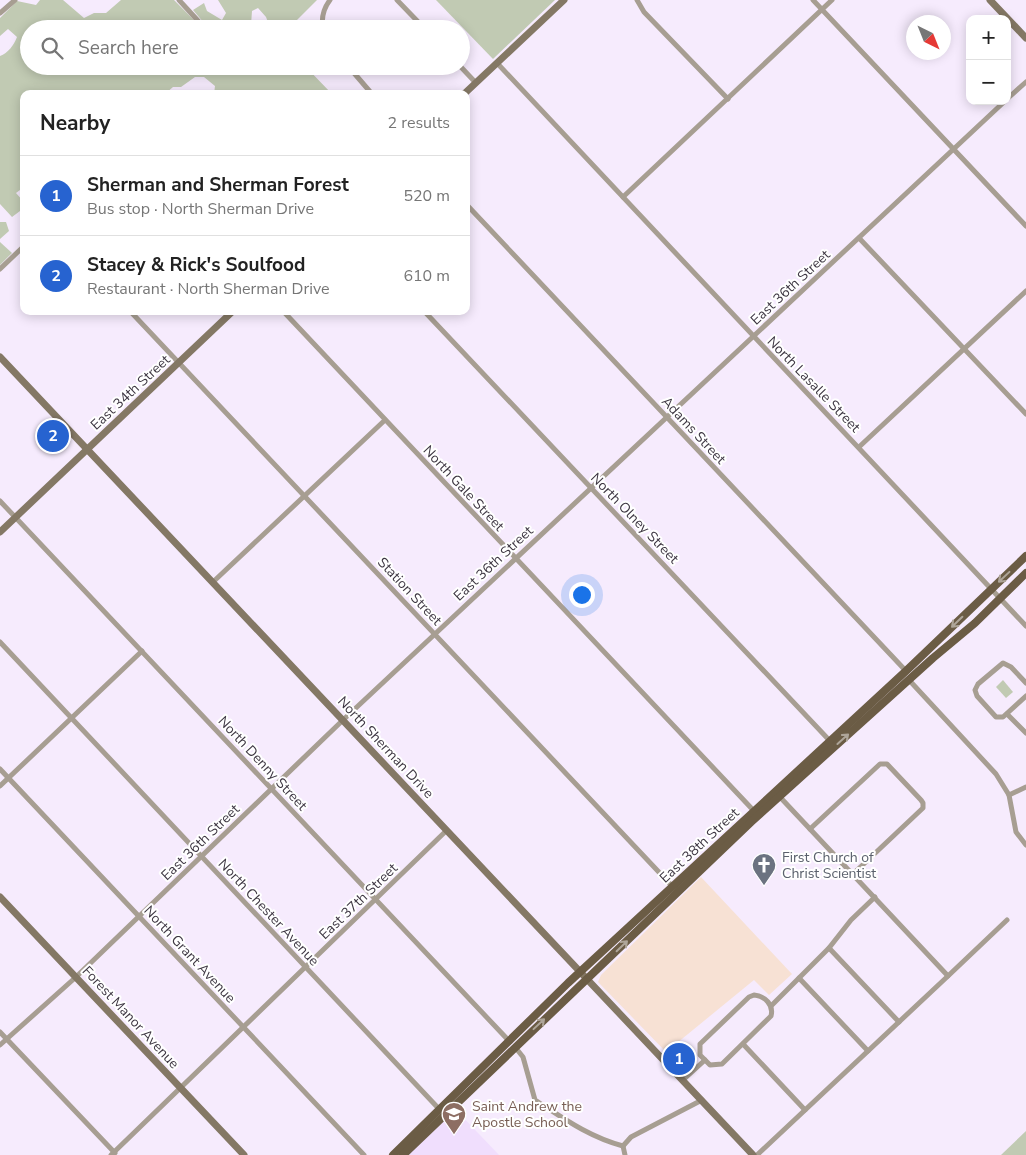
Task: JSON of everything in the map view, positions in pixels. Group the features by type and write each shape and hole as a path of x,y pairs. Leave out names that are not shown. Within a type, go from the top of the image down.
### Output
{"main road":[{"path":"468,90 564,0"},
{"path":"990,0 1026,38"},
{"name":"East 34th Street","path":"0,532 229,315"},
{"name":"North Sherman Drive","path":"0,357 586,979 755,1155"},
{"name":"East 38th Street","path":"403,1155 580,972 906,671 1026,556"},
{"name":"East 38th Street","path":"393,1155 512,1044 586,979 780,796 1001,599 1026,573"},
{"name":"Forest Manor Avenue","path":"0,897 244,1155"}],"street":[{"path":"179,0 197,20"},
{"path":"321,20 323,12 330,0"},
{"path":"397,0 416,20"},
{"path":"637,0 644,12 728,99"},
{"path":"812,0 1026,226"},
{"path":"623,197 832,0"},
{"path":"0,13 11,1"},
{"name":"North Lasalle Street","path":"497,63 1026,626"},
{"path":"356,75 369,90"},
{"path":"468,75 476,83"},
{"name":"East 36th Street","path":"1011,96 1026,82"},
{"name":"East 36th Street","path":"0,1045 76,977 343,720 666,416 1001,105"},
{"name":"Adams Street","path":"470,208 906,671"},
{"path":"859,238 1026,414"},
{"path":"0,269 20,250"},
{"path":"859,447 1026,291"},
{"name":"Station Street","path":"134,315 672,886"},
{"name":"North Gale Street","path":"287,315 754,811"},
{"name":"North Olney Street","path":"428,315 830,741"},
{"path":"213,582 385,420"},
{"name":"North Denny Street","path":"0,501 524,1057 535,1100 582,1131 623,1146"},
{"name":"North Chester Avenue","path":"0,642 440,1110"},
{"path":"0,786 142,650"},
{"path":"1026,682 1008,664 1003,663 976,688 975,694 996,717 1003,718 1026,696"},
{"path":"909,680 988,764 1009,795 1016,832 1026,845"},
{"path":"1007,714 1026,733"},
{"path":"810,829 880,764 888,764 921,800 923,806 853,874"},
{"name":"North Grant Avenue","path":"0,769 364,1155"},
{"path":"1009,795 1026,787"},
{"path":"780,796 948,976"},
{"name":"East 37th Street","path":"114,1154 447,830"},
{"path":"771,1006 829,948 850,920 875,897"},
{"path":"755,1155 1007,920"},
{"path":"829,948 899,1022"},
{"path":"799,978 868,1051"},
{"path":"758,995 771,1006 771,1016 743,1044 722,1064 710,1065 699,1053 700,1044 749,997 758,995"},
{"path":"0,1032 114,1154"},
{"path":"743,1044 805,1110"},
{"path":"683,1080 705,1060"},
{"path":"625,1155 623,1146 631,1137 702,1100"}],"shaded area":[{"path":"701,877 792,974 769,995 754,980 666,1052 598,982 601,975"},
{"name":"Saint Andrew the Apostle School","path":"456,1110 499,1155 408,1155"}],"green space":[{"path":"40,0 63,0 84,18 94,13 106,13 121,0 174,0 194,20 20,20 20,75 314,75 328,90 214,90 215,86 204,77 195,77 181,87 173,87 170,90 20,90 20,190 16,193 20,198 20,211 12,217 0,204 0,56 6,53 17,37 8,29 0,36 0,18 17,1 36,5"},
{"path":"218,0 317,0 297,20 267,20 258,8 252,11 251,20 222,20 226,13"},
{"path":"436,0 555,0 493,59 470,35 470,20 455,20"},
{"path":"204,3 207,11 222,20 201,20 193,10"},
{"path":"0,222 6,222 9,231 0,239"},
{"path":"0,242 12,253 0,265"},
{"path":"1003,680 1013,692 1006,698 996,687"},
{"path":"1026,1131 1026,1155 1001,1155"}],"place":[{"name":"Stacey & Rick's Soulfood","path":"53,436"},
{"name":"First Church of Christ Scientist","path":"764,886"},
{"name":"Sherman and Sherman Forest","path":"679,1059"},
{"name":"Saint Andrew the Apostle School","path":"454,1135"}]}
